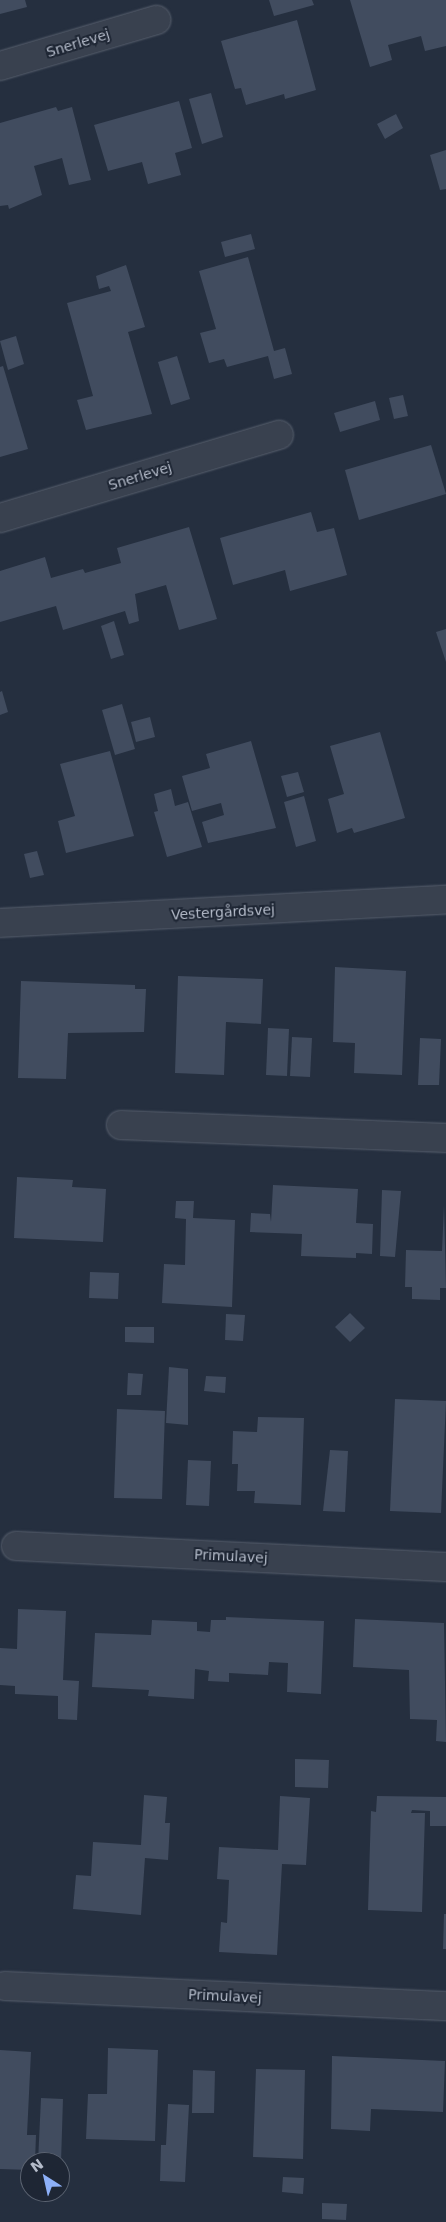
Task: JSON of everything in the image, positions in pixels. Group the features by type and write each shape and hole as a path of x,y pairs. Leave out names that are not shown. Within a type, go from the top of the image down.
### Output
{"street":[{"name":"Snerlevej","path":"0,66 156,20"},
{"name":"Snerlevej","path":"0,518 279,435"},
{"name":"Vestergårdsvej","path":"0,923 446,900"},
{"path":"121,1125 446,1138"},
{"name":"Primulavej","path":"16,1546 446,1567"},
{"name":"Primulavej","path":"5,1986 446,2006"}],"building":[{"path":"0,0 25,0 27,7 0,14"},
{"path":"269,0 312,0 314,5 274,16"},
{"path":"350,0 446,0 446,46 425,51 421,36 388,45 392,60 370,67"},
{"path":"297,20 316,90 285,99 284,94 246,105 241,88 235,89 221,41"},
{"path":"211,93 223,137 202,144 189,99"},
{"path":"179,101 192,148 175,153 181,175 148,184 142,162 108,171 94,125"},
{"path":"56,107 58,111 72,107 91,180 69,185 62,158 34,166 42,195 9,209 8,205 0,206 0,123"},
{"path":"396,114 403,128 385,139 377,124"},
{"path":"446,150 446,189 440,190 430,155"},
{"path":"251,234 255,249 225,257 221,242"},
{"path":"248,257 274,351 285,348 292,374 274,379 268,356 227,367 224,359 209,363 200,333 216,329 199,271"},
{"path":"126,265 145,327 128,332 152,414 86,430 77,400 93,396 67,303 111,291 109,286 99,289 96,276"},
{"path":"16,336 24,364 8,370 0,341"},
{"path":"177,356 190,399 171,405 158,362"},
{"path":"3,366 28,449 0,457 0,367"},
{"path":"403,395 408,416 394,419 389,398"},
{"path":"375,401 380,420 340,432 334,413"},
{"path":"431,445 446,494 359,520 345,470"},
{"path":"311,512 317,532 334,528 347,575 290,591 285,570 233,585 220,538"},
{"path":"189,527 217,619 179,630 166,585 135,594 139,621 129,624 125,611 63,630 56,606 0,622 0,571 45,557 51,578 83,569 85,573 121,563 117,548"},
{"path":"114,621 124,655 111,659 101,626"},
{"path":"446,629 446,662 436,632"},
{"path":"2,691 8,712 0,715 0,692"},
{"path":"122,704 135,749 115,755 102,710"},
{"path":"150,717 155,737 136,742 131,722"},
{"path":"380,732 405,818 354,833 352,828 337,833 328,799 344,794 330,746"},
{"path":"251,741 276,828 208,843 202,822 224,815 221,803 192,811 182,776 210,768 206,754"},
{"path":"110,751 134,836 66,853 58,821 75,816 60,764"},
{"path":"298,772 304,792 287,797 281,776"},
{"path":"171,789 175,806 188,802 202,847 167,857 154,812 158,811 154,794"},
{"path":"304,796 316,841 296,847 284,802"},
{"path":"37,851 44,875 30,878 24,854"},
{"path":"335,967 406,971 402,1075 354,1073 355,1043 333,1042"},
{"path":"178,976 263,979 261,1024 226,1022 224,1075 175,1073"},
{"path":"21,981 135,985 135,989 146,989 144,1032 68,1033 66,1079 18,1078"},
{"path":"268,1028 289,1029 287,1076 266,1075"},
{"path":"292,1037 312,1038 310,1077 290,1076"},
{"path":"420,1038 441,1039 439,1085 418,1085"},
{"path":"17,1177 73,1180 72,1187 106,1189 103,1242 14,1238"},
{"path":"273,1185 358,1189 356,1223 373,1224 372,1254 356,1253 356,1258 301,1256 302,1234 250,1232 251,1213 270,1214 271,1222"},
{"path":"382,1190 401,1191 395,1257 380,1256"},
{"path":"176,1201 194,1201 193,1218 235,1220 232,1307 162,1303 164,1264 185,1265 186,1219 175,1218"},
{"path":"444,1205 446,1288 440,1288 440,1300 412,1299 412,1287 405,1287 406,1250 442,1251"},
{"path":"90,1272 119,1273 118,1299 89,1298"},
{"path":"350,1313 365,1328 350,1342 335,1327"},
{"path":"226,1314 245,1315 243,1341 225,1340"},
{"path":"125,1327 154,1327 154,1343 125,1342"},
{"path":"169,1367 188,1369 188,1425 166,1423"},
{"path":"128,1373 143,1374 141,1395 127,1395"},
{"path":"206,1376 226,1377 225,1393 204,1391"},
{"path":"395,1399 446,1401 441,1513 390,1511"},
{"path":"117,1409 165,1411 162,1499 114,1498"},
{"path":"258,1417 304,1418 301,1505 254,1503 255,1491 237,1491 238,1464 232,1464 233,1431 257,1432"},
{"path":"330,1450 348,1451 345,1512 323,1511"},
{"path":"188,1460 211,1461 209,1506 186,1505"},
{"path":"18,1609 66,1611 63,1680 79,1681 77,1720 58,1719 58,1696 15,1694 15,1686 0,1685 0,1648 17,1649"},
{"path":"226,1617 324,1621 321,1694 287,1692 288,1663 269,1662 268,1675 229,1673 229,1682 208,1681 209,1671 195,1669 194,1699 148,1696 149,1690 92,1687 95,1633 151,1635 152,1620 197,1622 197,1631 210,1632 211,1620 226,1620"},
{"path":"355,1619 444,1623 446,1742 436,1741 437,1720 410,1719 409,1670 353,1667"},
{"path":"295,1759 329,1760 328,1788 295,1787"},
{"path":"144,1795 167,1797 165,1823 170,1823 168,1860 145,1858 141,1915 73,1909 76,1875 91,1876 93,1842 141,1845"},
{"path":"280,1796 310,1798 306,1865 282,1864 277,1955 219,1952 221,1922 227,1923 229,1880 217,1879 219,1847 278,1850"},
{"path":"377,1796 446,1797 446,1826 430,1826 430,1811 412,1810 411,1813 425,1813 422,1912 368,1910 371,1811 376,1812"},
{"path":"444,1914 446,1914 446,1949 443,1949"},
{"path":"108,2048 158,2050 155,2141 86,2139 88,2094 107,2094"},
{"path":"0,2050 31,2052 27,2135 36,2135 35,2152 20,2152 20,2170 0,2169"},
{"path":"332,2056 445,2061 443,2112 371,2109 370,2131 331,2129"},
{"path":"256,2069 305,2070 303,2159 253,2157"},
{"path":"193,2070 215,2071 214,2113 192,2113"},
{"path":"41,2098 63,2099 61,2152 38,2152"},
{"path":"168,2104 189,2105 185,2182 160,2181 161,2145 166,2145"},
{"path":"283,2177 304,2178 303,2194 282,2192"},
{"path":"322,2203 347,2204 346,2220 322,2219"}]}
